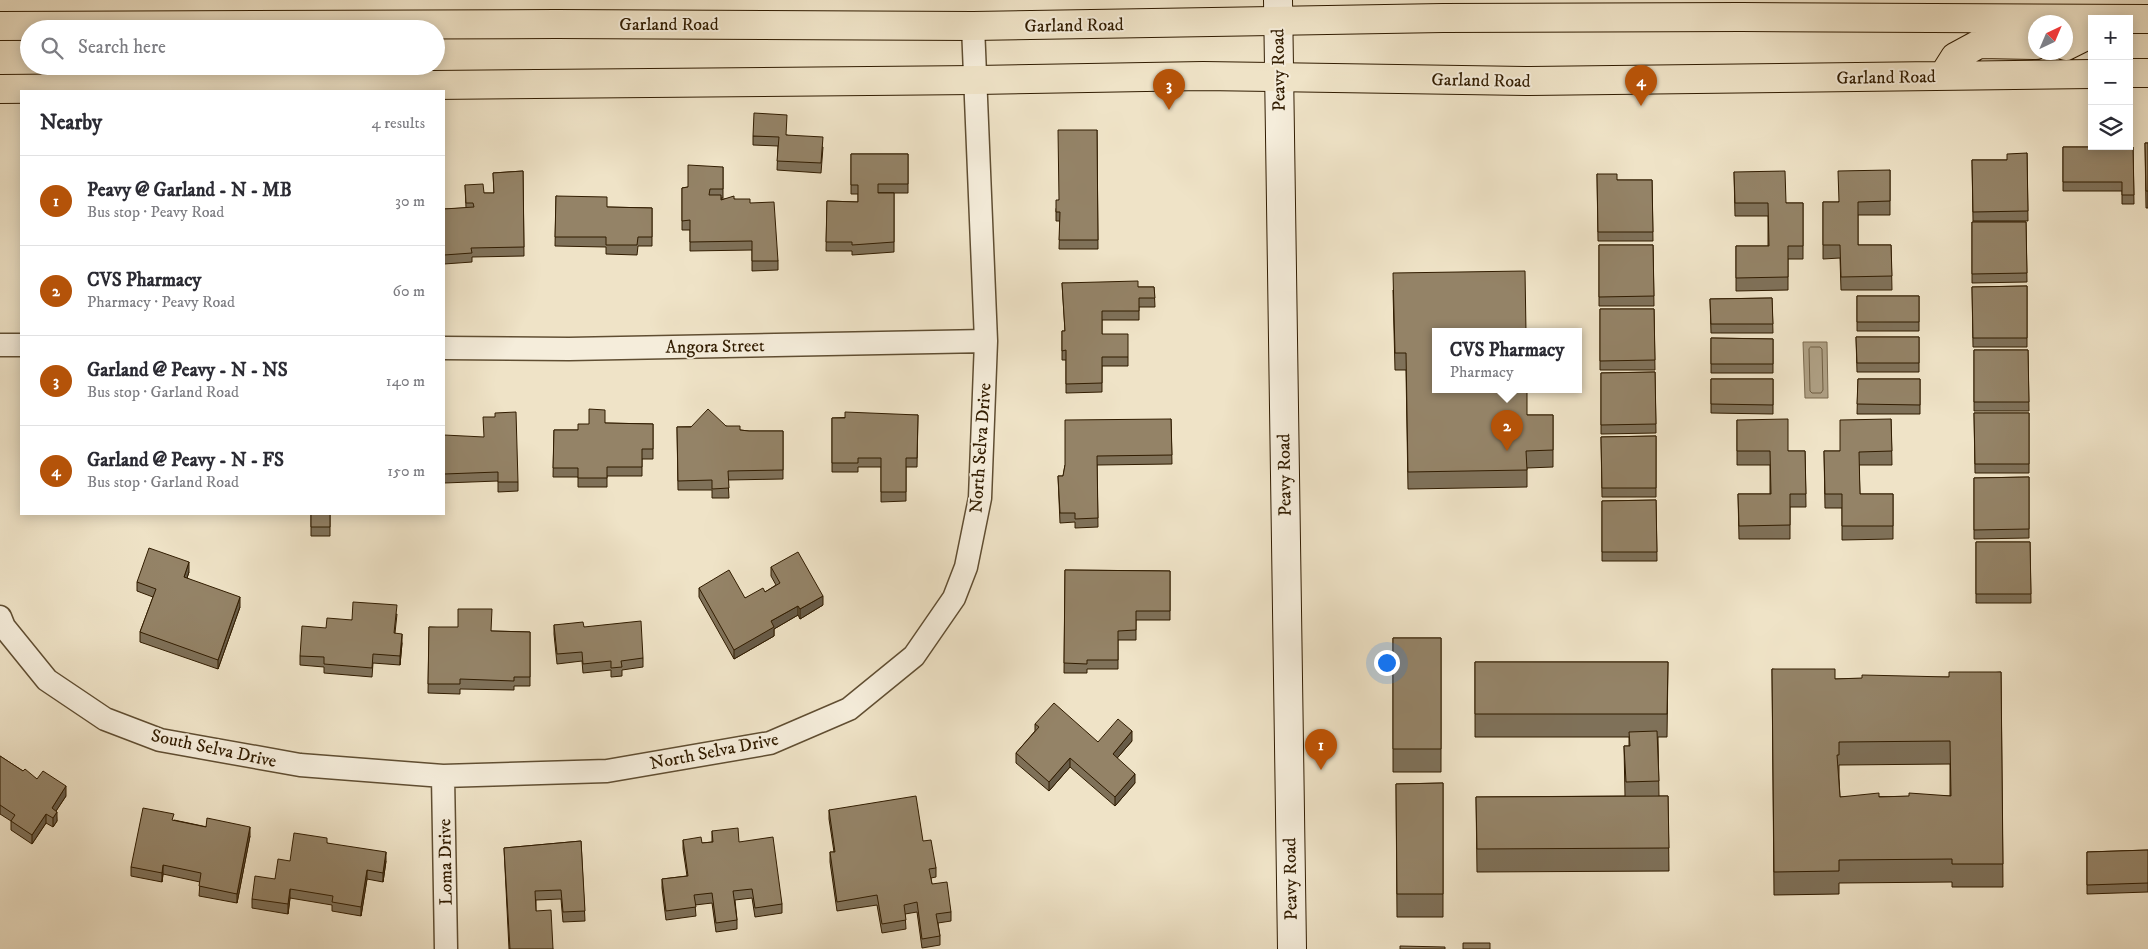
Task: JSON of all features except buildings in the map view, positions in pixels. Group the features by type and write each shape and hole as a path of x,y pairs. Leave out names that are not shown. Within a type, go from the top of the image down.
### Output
{"main road":[{"name":"Garland Road","path":"445,24 973,26 1278,10 1443,9 2088,18"},
{"name":"Garland Road","path":"2133,18 2148,18"},
{"name":"Garland Road","path":"0,26 20,26"},
{"path":"2073,42 2088,35"},
{"path":"1943,76 1955,57 1979,44 2028,45"},
{"path":"2133,74 2148,73"},
{"name":"Garland Road","path":"0,89 976,80 1203,76 1530,81 2088,74"}],"street":[{"name":"Peavy Road","path":"1278,10 1292,949"},
{"name":"North Selva Drive","path":"443,776 607,771 770,744 849,709 914,656 954,598 966,567 980,498 986,341 973,26"},
{"name":"Angora Street","path":"445,348 569,349 986,341"},
{"path":"0,345 20,345"},
{"name":"South Selva Drive","path":"0,617 4,627 47,680 105,719 160,740 300,765 443,776"},
{"name":"Loma Drive","path":"443,776 446,949"}],"water":[{"path":"1803,342 1827,342 1828,398 1805,398"}],"place":[{"name":"Garland @ Peavy - N - FS","path":"1641,106"},
{"name":"Garland @ Peavy - N - NS","path":"1169,110"},
{"name":"CVS Pharmacy","path":"1507,451"},
{"name":"Peavy @ Garland - N - MB","path":"1321,770"}]}
